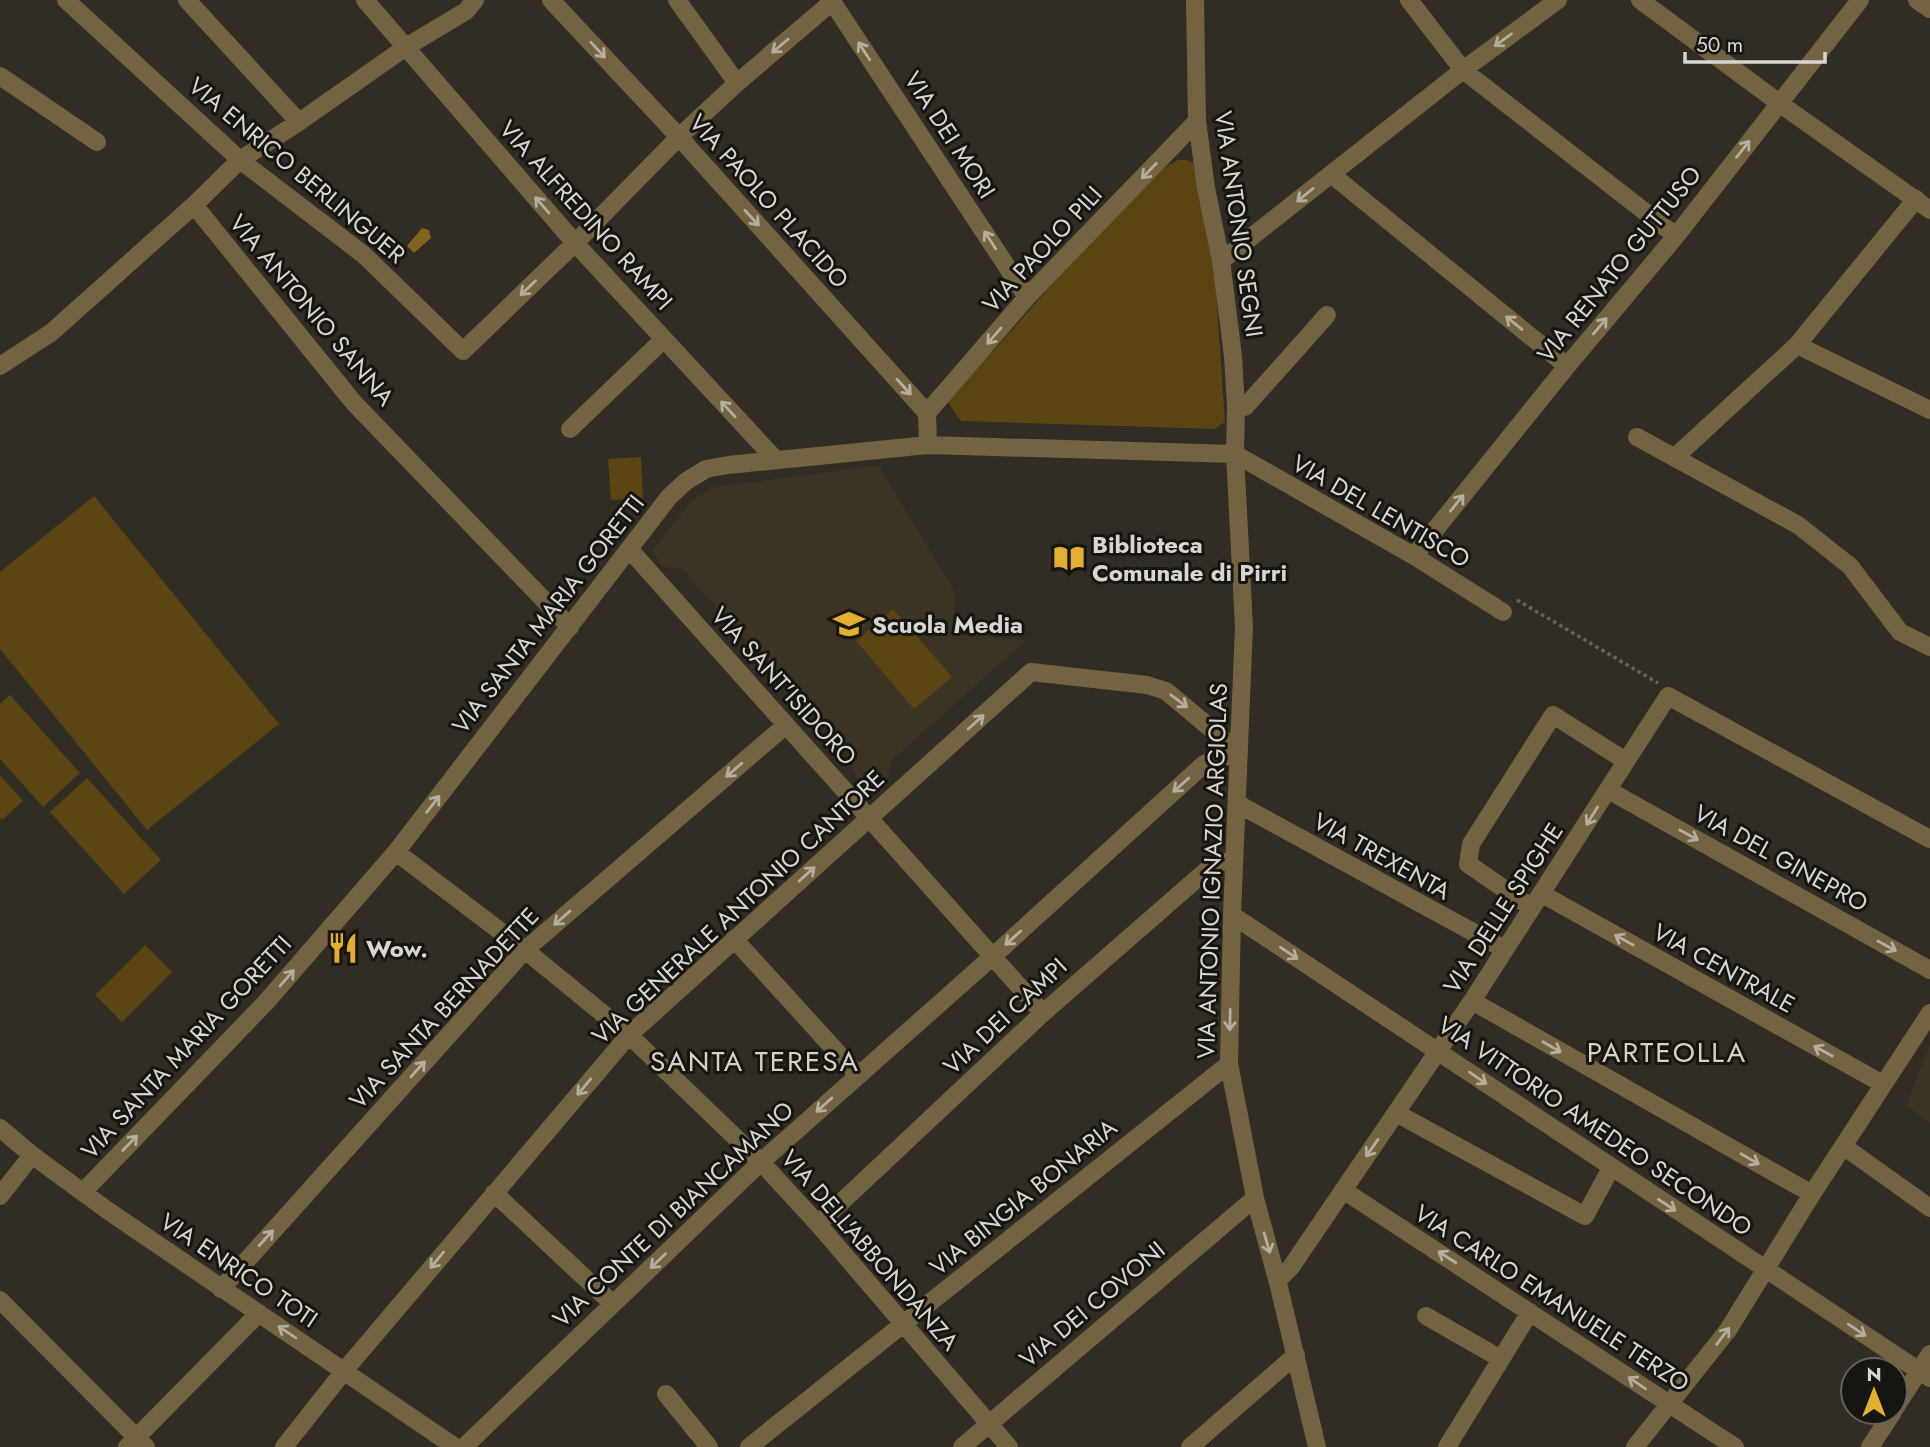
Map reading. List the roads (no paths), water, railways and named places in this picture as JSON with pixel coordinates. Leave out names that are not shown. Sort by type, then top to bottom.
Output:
[{"type":"street","name":"VIA ENRICO BERLINGUER","points":[[66,0],[240,160],[364,255],[463,351],[575,243]]},
{"type":"street","points":[[187,0],[299,122]]},
{"type":"street","name":"VIA ALFREDINO RAMPI","points":[[365,0],[575,243],[775,459]]},
{"type":"street","points":[[0,366],[52,332],[194,205],[240,160],[405,47],[466,10],[475,0]]},
{"type":"street","name":"VIA PAOLO PLACIDO","points":[[551,0],[679,136],[927,413]]},
{"type":"street","points":[[677,0],[737,83]]},
{"type":"street","name":"VIA ANTONIO SEGNI","points":[[1195,0],[1197,121],[1206,188],[1221,261],[1233,356],[1235,454]]},
{"type":"street","points":[[1409,0],[1463,70],[1676,236]]},
{"type":"street","points":[[1221,261],[1463,70],[1558,0]]},
{"type":"street","points":[[1640,0],[1778,103],[1923,204],[1797,345],[1675,457]]},
{"type":"street","name":"VIA RENATO GUTTUSO","points":[[1414,556],[1676,236],[1860,0]]},
{"type":"street","points":[[1917,0],[1930,9]]},
{"type":"street","points":[[575,243],[679,136],[832,1]]},
{"type":"street","name":"VIA DEI MORI","points":[[832,1],[1027,298]]},
{"type":"street","points":[[0,76],[97,142]]},
{"type":"street","name":"VIA PAOLO PILI","points":[[927,413],[1027,298],[1197,121]]},
{"type":"street","points":[[1331,174],[1567,366]]},
{"type":"street","name":"VIA ANTONIO SANNA","points":[[194,205],[354,403],[570,627]]},
{"type":"street","points":[[1236,407],[1245,407],[1327,315]]},
{"type":"street","points":[[570,429],[664,339]]},
{"type":"street","points":[[1797,345],[1930,410]]},
{"type":"street","points":[[927,413],[928,445]]},
{"type":"street","points":[[1637,437],[1798,525],[1850,566],[1900,632],[1930,648]]},
{"type":"street","name":"VIA SANTA MARIA GORETTI","points":[[83,1192],[267,1001],[396,852],[669,497],[685,482],[706,470],[775,459],[928,445],[1235,454]]},
{"type":"street","name":"VIA DEL LENTISCO","points":[[1235,454],[1414,556],[1503,612]]},
{"type":"street","name":"VIA ANTONIO IGNAZIO ARGIOLAS","points":[[1235,454],[1250,627],[1239,752],[1229,1064],[1255,1198],[1278,1280],[1317,1447]]},
{"type":"street","name":"VIA SANT'ISIDORO","points":[[629,549],[1043,1013]]},
{"type":"street","name":"VIA GENERALE ANTONIO CANTORE","points":[[284,1447],[344,1371],[629,1035],[1031,672],[1147,685],[1166,691],[1239,752]]},
{"type":"street","name":"VIA DELLE SPIGHE","points":[[1278,1280],[1291,1266],[1472,1001],[1668,696],[1930,839]]},
{"type":"street","name":"VIA CENTRALE","points":[[1626,761],[1553,715],[1471,844],[1468,864],[1882,1084]]},
{"type":"street","name":"VIA SANTA BERNADETTE","points":[[221,1289],[525,950],[786,725]]},
{"type":"street","name":"VIA CONTE DI BIANCAMANO","points":[[464,1447],[761,1162],[1204,764],[1239,752]]},
{"type":"street","name":"VIA DEL GINEPRO","points":[[1608,790],[1930,970]]},
{"type":"street","name":"VIA TREXENTA","points":[[1238,804],[1504,950]]},
{"type":"street","name":"VIA DELL'ABBONDANZA","points":[[396,852],[525,950],[629,1035],[761,1162],[818,1224],[1009,1447]]},
{"type":"street","name":"VIA DEI CAMPI","points":[[818,1224],[1043,1013],[1216,862],[1234,862]]},
{"type":"street","name":"VIA VITTORIO AMEDEO SECONDO","points":[[1232,915],[1925,1375]]},
{"type":"street","points":[[734,939],[858,1075]]},
{"type":"street","points":[[1472,1001],[1812,1194]]},
{"type":"street","points":[[1635,1447],[1728,1329],[1882,1084],[1930,1013]]},
{"type":"street","name":"VIA BINGIA BONARIA","points":[[749,1447],[1229,1064]]},
{"type":"street","points":[[1396,1113],[1585,1216],[1611,1168]]},
{"type":"street","name":"VIA ENRICO TOTI","points":[[0,1128],[32,1155],[221,1289],[455,1447]]},
{"type":"street","points":[[1843,1146],[1930,1208]]},
{"type":"street","points":[[0,1196],[32,1155]]},
{"type":"street","name":"VIA CARLO EMANUELE TERZO","points":[[1343,1190],[1735,1447]]},
{"type":"street","points":[[494,1193],[613,1304]]},
{"type":"street","name":"VIA DEI COVONI","points":[[962,1447],[1255,1198]]},
{"type":"street","points":[[0,1300],[137,1444],[259,1313]]},
{"type":"street","points":[[1447,1447],[1530,1311]]},
{"type":"street","points":[[1426,1316],[1501,1359]]},
{"type":"street","points":[[1909,1393],[1925,1375],[1930,1354]]},
{"type":"street","points":[[1190,1447],[1296,1355]]},
{"type":"street","points":[[666,1394],[709,1447]]},
{"type":"street","points":[[1870,1447],[1884,1426]]},
{"type":"place","name":"Biblioteca Comunale di Pirri","points":[[1069,558]]},
{"type":"place","name":"Scuola Media","points":[[849,624]]},
{"type":"place","name":"Wow.","points":[[343,948]]},
{"type":"district","name":"PARTEOLLA","points":[[1667,1052]]},
{"type":"district","name":"SANTA TERESA","points":[[755,1061]]}]
